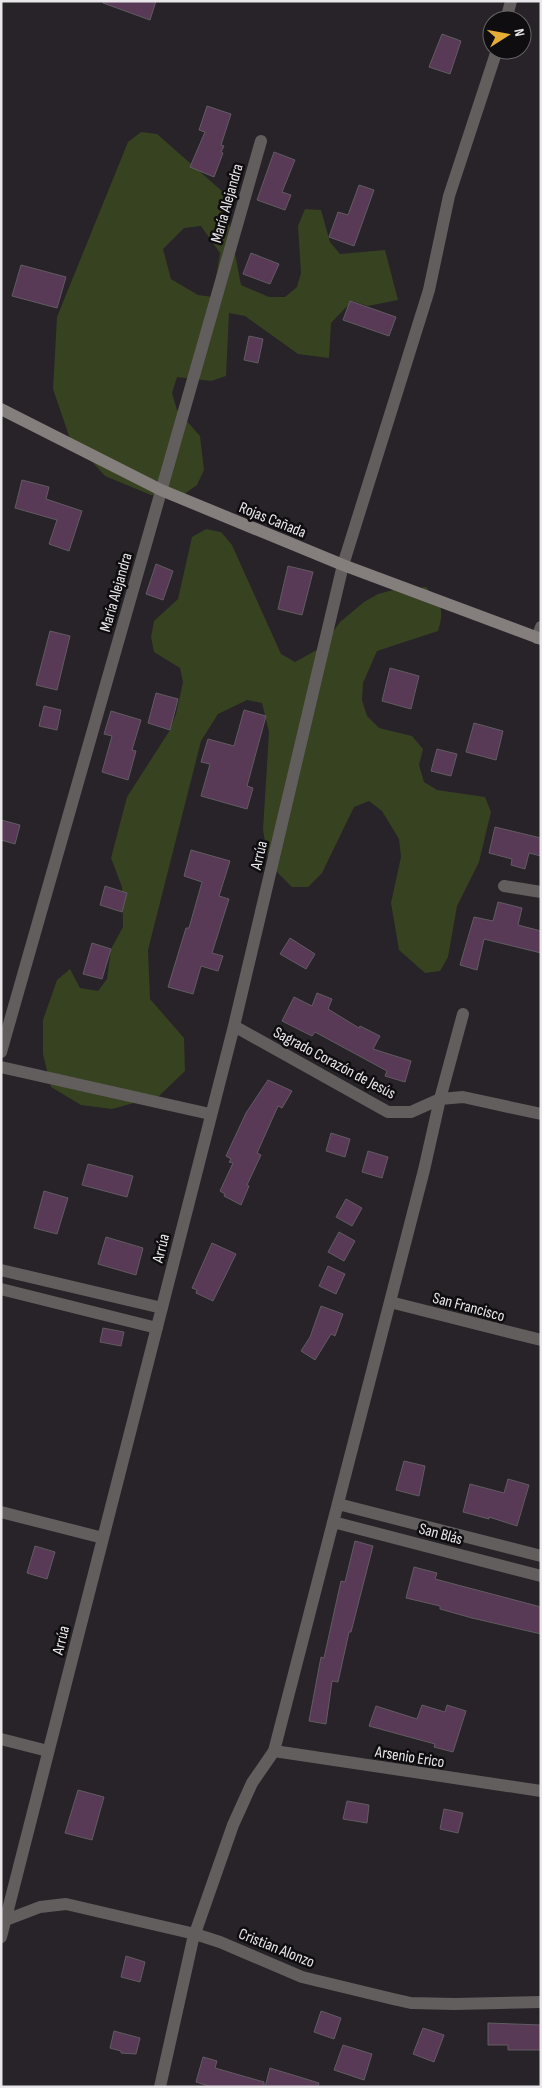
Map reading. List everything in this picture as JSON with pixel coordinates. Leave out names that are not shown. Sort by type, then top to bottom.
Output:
[{"type":"main road","name":"Rojas Cañada","points":[[1,409],[161,490],[343,564],[540,634]]},
{"type":"street","name":"Arrúa","points":[[1,1937],[234,1026],[343,564],[429,290],[449,196],[493,60]]},
{"type":"street","name":"María Alejandra","points":[[1,1052],[261,141]]},
{"type":"street","points":[[504,886],[541,892]]},
{"type":"street","points":[[160,2087],[195,1934],[233,1826],[252,1783],[274,1751],[463,1014]]},
{"type":"street","name":"Sagrado Corazón de Jesús","points":[[234,1026],[388,1112],[411,1112],[440,1099],[464,1097],[541,1114]]},
{"type":"street","points":[[1,1067],[210,1114]]},
{"type":"street","points":[[1,1270],[162,1308]]},
{"type":"street","points":[[1,1289],[157,1328]]},
{"type":"street","name":"San Francisco","points":[[390,1302],[541,1340]]},
{"type":"street","name":"San Blás","points":[[338,1504],[541,1556]]},
{"type":"street","points":[[1,1512],[103,1538]]},
{"type":"street","name":"San Blás","points":[[333,1522],[541,1576]]},
{"type":"street","points":[[1,1739],[48,1751]]},
{"type":"street","name":"Arsenio Erico","points":[[274,1751],[541,1791]]},
{"type":"street","name":"Cristian Alonzo","points":[[6,1920],[40,1907],[66,1904],[195,1934],[220,1942],[302,1977],[402,2001],[455,2004],[541,2002]]},
{"type":"green space","points":[[141,132],[157,134],[223,192],[241,285],[269,297],[285,297],[297,287],[301,273],[298,226],[305,209],[321,210],[330,242],[340,254],[385,250],[398,300],[368,306],[352,301],[331,323],[329,358],[298,354],[245,316],[229,313],[226,376],[211,381],[177,377],[172,393],[177,410],[200,436],[204,470],[197,485],[183,495],[151,495],[105,476],[69,436],[53,389],[57,317],[128,142]],"holes":[[[201,226],[220,253],[213,297],[198,295],[171,279],[163,249],[184,228]]]},
{"type":"green space","points":[[206,529],[221,532],[232,545],[281,654],[295,662],[322,647],[340,622],[364,602],[378,594],[393,590],[426,587],[440,607],[441,617],[438,631],[377,651],[363,683],[362,700],[367,716],[379,728],[412,736],[423,749],[419,765],[424,782],[437,790],[485,797],[491,812],[479,862],[457,906],[448,957],[440,971],[425,973],[399,950],[391,903],[401,857],[399,839],[382,811],[369,801],[354,807],[322,873],[308,887],[292,887],[269,864],[263,830],[269,732],[262,703],[247,700],[218,714],[201,741],[148,950],[150,999],[184,1038],[185,1071],[159,1096],[112,1109],[81,1105],[51,1087],[43,1054],[43,1020],[57,980],[70,969],[80,988],[98,991],[107,979],[111,949],[123,927],[122,887],[111,858],[127,797],[170,730],[176,714],[183,682],[180,668],[154,652],[151,637],[154,621],[178,599],[192,537]]},
{"type":"building","points":[[103,1],[156,1],[150,20],[103,3]]},
{"type":"building","points":[[442,34],[461,41],[450,74],[429,67]]},
{"type":"building","points":[[207,106],[231,114],[221,145],[224,146],[221,152],[223,153],[214,177],[190,167],[205,132],[199,130]]},
{"type":"building","points":[[274,152],[295,160],[282,192],[291,195],[285,210],[257,200]]},
{"type":"building","points":[[359,185],[374,190],[354,246],[329,237],[338,212],[348,215]]},
{"type":"building","points":[[251,253],[279,264],[270,284],[243,274]]},
{"type":"building","points":[[21,265],[66,277],[57,308],[12,296]]},
{"type":"building","points":[[350,301],[396,317],[389,336],[343,320]]},
{"type":"building","points":[[249,336],[263,339],[258,363],[244,360]]},
{"type":"building","points":[[22,480],[49,487],[46,499],[82,511],[69,551],[49,544],[57,520],[15,508]]},
{"type":"building","points":[[156,564],[173,571],[163,600],[146,594]]},
{"type":"building","points":[[288,566],[313,572],[302,615],[278,609]]},
{"type":"building","points":[[50,631],[70,636],[57,690],[36,685]]},
{"type":"building","points":[[390,668],[419,676],[411,709],[382,701]]},
{"type":"building","points":[[156,693],[178,699],[170,730],[148,723]]},
{"type":"building","points":[[44,706],[61,710],[57,730],[39,726]]},
{"type":"building","points":[[244,710],[266,716],[247,786],[253,788],[247,809],[201,796],[210,764],[201,762],[208,739],[234,746]]},
{"type":"building","points":[[111,711],[141,720],[132,750],[136,751],[128,780],[102,772],[112,736],[104,734]]},
{"type":"building","points":[[474,723],[503,731],[496,760],[466,752]]},
{"type":"building","points":[[437,749],[457,754],[451,776],[431,771]]},
{"type":"building","points":[[1,820],[20,825],[15,844],[1,840]]},
{"type":"building","points":[[495,827],[541,838],[541,856],[529,853],[525,869],[511,865],[512,859],[489,853]]},
{"type":"building","points":[[191,850],[230,861],[219,896],[229,899],[212,953],[223,956],[218,971],[201,966],[193,994],[168,987],[186,928],[189,928],[202,882],[184,876]]},
{"type":"building","points":[[105,886],[127,893],[122,912],[100,905]]},
{"type":"building","points":[[498,902],[522,908],[518,925],[541,931],[541,953],[484,939],[477,970],[460,965],[474,917],[493,921]]},
{"type":"building","points":[[290,938],[315,954],[306,969],[280,954]]},
{"type":"building","points":[[92,943],[111,949],[102,979],[83,974]]},
{"type":"building","points":[[317,993],[332,999],[328,1009],[359,1028],[360,1026],[380,1036],[373,1049],[411,1061],[405,1082],[385,1076],[387,1071],[315,1032],[312,1036],[282,1021],[294,997],[312,1006]]},
{"type":"building","points":[[268,1080],[292,1091],[282,1108],[278,1106],[257,1153],[261,1155],[247,1185],[249,1186],[241,1205],[224,1196],[225,1194],[220,1191],[233,1163],[229,1162],[231,1159],[226,1156],[246,1113]]},
{"type":"building","points":[[331,1133],[350,1139],[345,1157],[326,1151]]},
{"type":"building","points":[[368,1151],[388,1157],[382,1178],[362,1172]]},
{"type":"building","points":[[88,1164],[133,1176],[127,1197],[82,1185]]},
{"type":"building","points":[[44,1191],[68,1198],[57,1234],[34,1228]]},
{"type":"building","points":[[346,1199],[362,1208],[352,1226],[336,1217]]},
{"type":"building","points":[[339,1232],[355,1241],[344,1261],[328,1252]]},
{"type":"building","points":[[106,1237],[143,1248],[136,1275],[98,1264]]},
{"type":"building","points":[[212,1243],[236,1254],[213,1301],[196,1293],[197,1290],[192,1288]]},
{"type":"building","points":[[328,1266],[345,1274],[336,1294],[319,1286]]},
{"type":"building","points":[[321,1306],[343,1314],[335,1336],[331,1334],[315,1360],[301,1351],[310,1337]]},
{"type":"building","points":[[103,1328],[124,1332],[121,1346],[100,1342]]},
{"type":"building","points":[[404,1461],[425,1466],[419,1496],[396,1490]]},
{"type":"building","points":[[508,1479],[529,1485],[517,1526],[489,1517],[489,1519],[463,1512],[470,1484],[504,1493]]},
{"type":"building","points":[[355,1541],[373,1546],[351,1632],[349,1632],[338,1682],[332,1681],[326,1724],[309,1721],[321,1657],[324,1658],[341,1581],[345,1582]]},
{"type":"building","points":[[35,1546],[55,1552],[47,1579],[27,1573]]},
{"type":"building","points":[[414,1567],[437,1573],[435,1579],[541,1607],[541,1634],[472,1618],[440,1609],[440,1606],[406,1598]]},
{"type":"building","points":[[422,1705],[445,1712],[447,1705],[466,1711],[453,1752],[434,1747],[435,1744],[369,1726],[376,1706],[417,1719]]},
{"type":"building","points":[[78,1790],[104,1797],[92,1840],[65,1833]]},
{"type":"building","points":[[347,1801],[369,1805],[367,1823],[343,1819]]},
{"type":"building","points":[[444,1809],[463,1813],[458,1833],[440,1829]]},
{"type":"building","points":[[126,1956],[145,1962],[140,1982],[121,1977]]},
{"type":"building","points":[[321,2011],[341,2018],[334,2039],[314,2032]]},
{"type":"building","points":[[488,2023],[541,2025],[541,2050],[508,2050],[508,2045],[488,2045]]},
{"type":"building","points":[[423,2028],[444,2035],[434,2062],[413,2054]]},
{"type":"building","points":[[114,2031],[140,2038],[136,2054],[121,2053],[121,2051],[110,2048]]},
{"type":"building","points":[[343,2045],[372,2054],[364,2080],[334,2070]]},
{"type":"building","points":[[203,2057],[217,2061],[215,2068],[264,2082],[264,2087],[212,2087],[196,2082]]},
{"type":"building","points":[[270,2068],[319,2083],[318,2087],[265,2087]]}]
